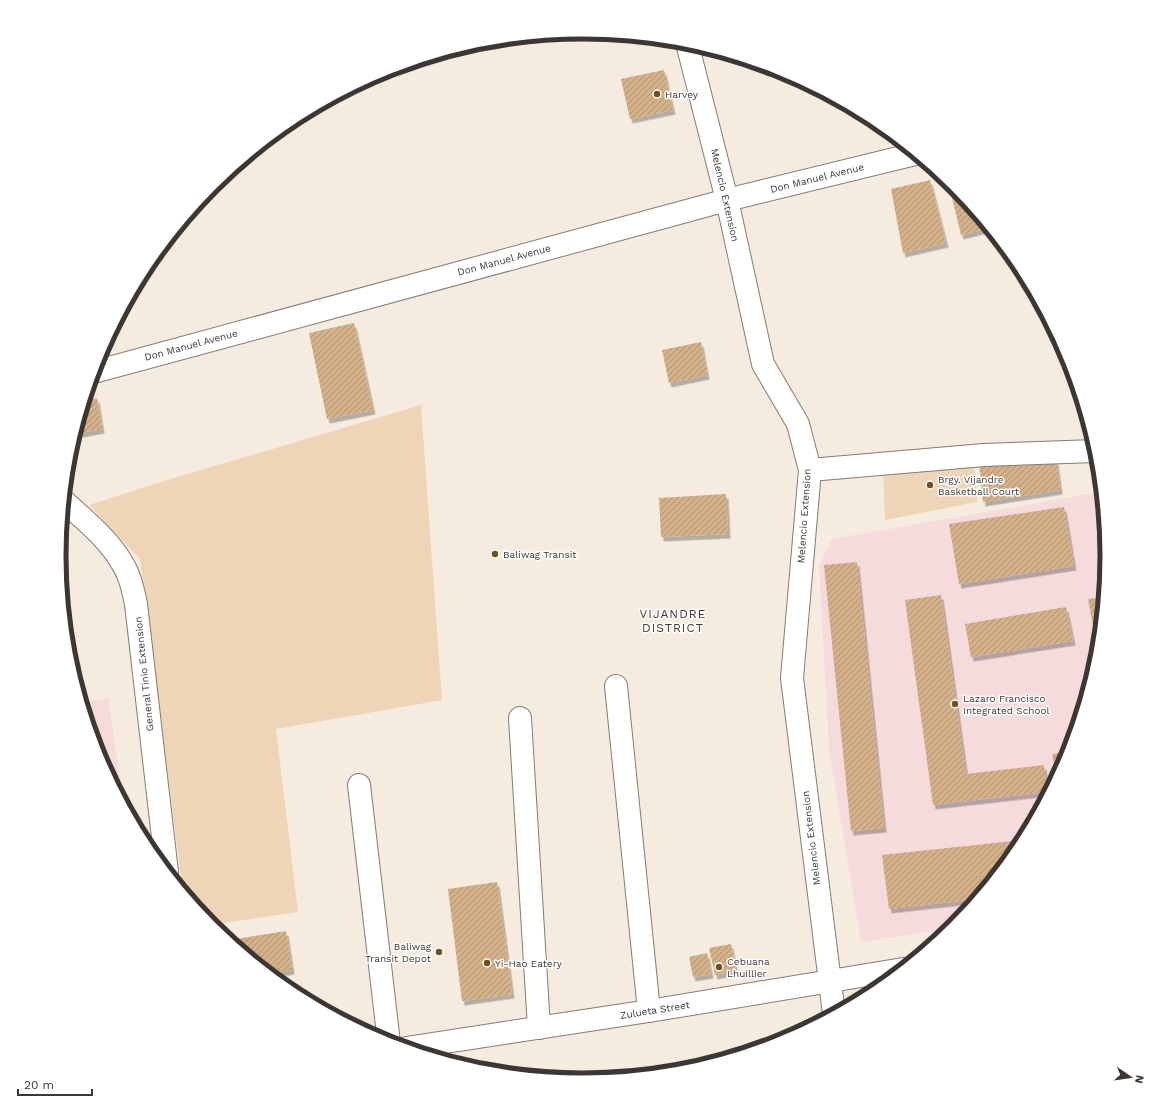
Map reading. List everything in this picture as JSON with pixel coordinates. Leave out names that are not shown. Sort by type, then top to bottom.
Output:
[{"type":"street","name":"Melencio Extension","points":[[689,50],[727,200],[763,364],[798,424],[810,470],[792,678],[828,982],[833,1010]]},
{"type":"street","name":"Don Manuel Avenue","points":[[100,370],[727,200],[910,155]]},
{"type":"street","points":[[810,470],[984,455],[1090,451]]},
{"type":"street","name":"General Tinio Extension","points":[[69,505],[111,547],[122,563],[131,584],[136,604],[166,863]]},
{"type":"street","points":[[616,686],[649,1011]]},
{"type":"street","points":[[520,718],[540,1028]]},
{"type":"street","points":[[359,785],[388,1036]]},
{"type":"street","name":"Zulueta Street","points":[[416,1047],[649,1011],[893,971]]},
{"type":"shaded area","points":[[421,405],[442,700],[276,729],[298,912],[219,924],[182,884],[140,559],[89,505],[164,481]]},
{"type":"shaded area","name":"Brgy. Vijandre Basketball Court","points":[[974,465],[977,502],[885,520],[883,468]]},
{"type":"shaded area","name":"Lazaro Francisco Integrated School","points":[[1096,493],[1100,556],[1096,624],[1091,657],[1073,723],[1061,755],[1047,785],[1013,844],[994,872],[972,898],[941,930],[861,942],[829,749],[819,566],[832,539]]},
{"type":"shaded area","points":[[108,698],[122,790],[105,755],[87,702]]},
{"type":"building","points":[[664,70],[673,110],[630,119],[621,79]]},
{"type":"building","points":[[930,180],[946,243],[903,253],[891,189]]},
{"type":"building","points":[[951,193],[984,229],[961,235]]},
{"type":"building","points":[[354,323],[373,410],[327,419],[309,333]]},
{"type":"building","points":[[701,342],[707,375],[669,383],[662,350]]},
{"type":"building","points":[[97,398],[102,429],[81,433],[83,423],[90,400]]},
{"type":"building","points":[[1056,460],[1060,490],[983,502],[979,462]]},
{"type":"building","points":[[726,494],[728,534],[661,537],[659,498]]},
{"type":"building","points":[[1064,507],[1074,566],[959,584],[949,524]]},
{"type":"building","points":[[857,562],[884,828],[851,831],[824,565]]},
{"type":"building","points":[[941,595],[966,774],[1044,765],[1046,786],[1043,792],[933,805],[905,600]]},
{"type":"building","points":[[1098,598],[1095,634],[1088,599]]},
{"type":"building","points":[[1066,607],[1073,641],[971,657],[965,624]]},
{"type":"building","points":[[1062,752],[1055,768],[1052,754]]},
{"type":"building","points":[[1015,841],[994,872],[970,900],[889,909],[882,855]]},
{"type":"building","points":[[497,882],[512,994],[462,1001],[448,889]]},
{"type":"building","points":[[286,931],[292,970],[276,973],[235,939]]},
{"type":"building","points":[[731,944],[736,971],[715,975],[709,948]]},
{"type":"building","points":[[707,953],[711,974],[693,977],[689,957]]},
{"type":"place","name":"Harvey","points":[[657,94]]},
{"type":"place","name":"Brgy. Vijandre Basketball Court","points":[[930,485]]},
{"type":"place","name":"Baliwag Transit","points":[[495,554]]},
{"type":"place","name":"Lazaro Francisco Integrated School","points":[[955,704]]},
{"type":"place","name":"Baliwag Transit Depot","points":[[439,952]]},
{"type":"place","name":"Yi-Hao Eatery","points":[[487,963]]},
{"type":"place","name":"Cebuana Lhuillier","points":[[719,967]]},
{"type":"district","name":"VIJANDRE DISTRICT","points":[[673,621]]}]
